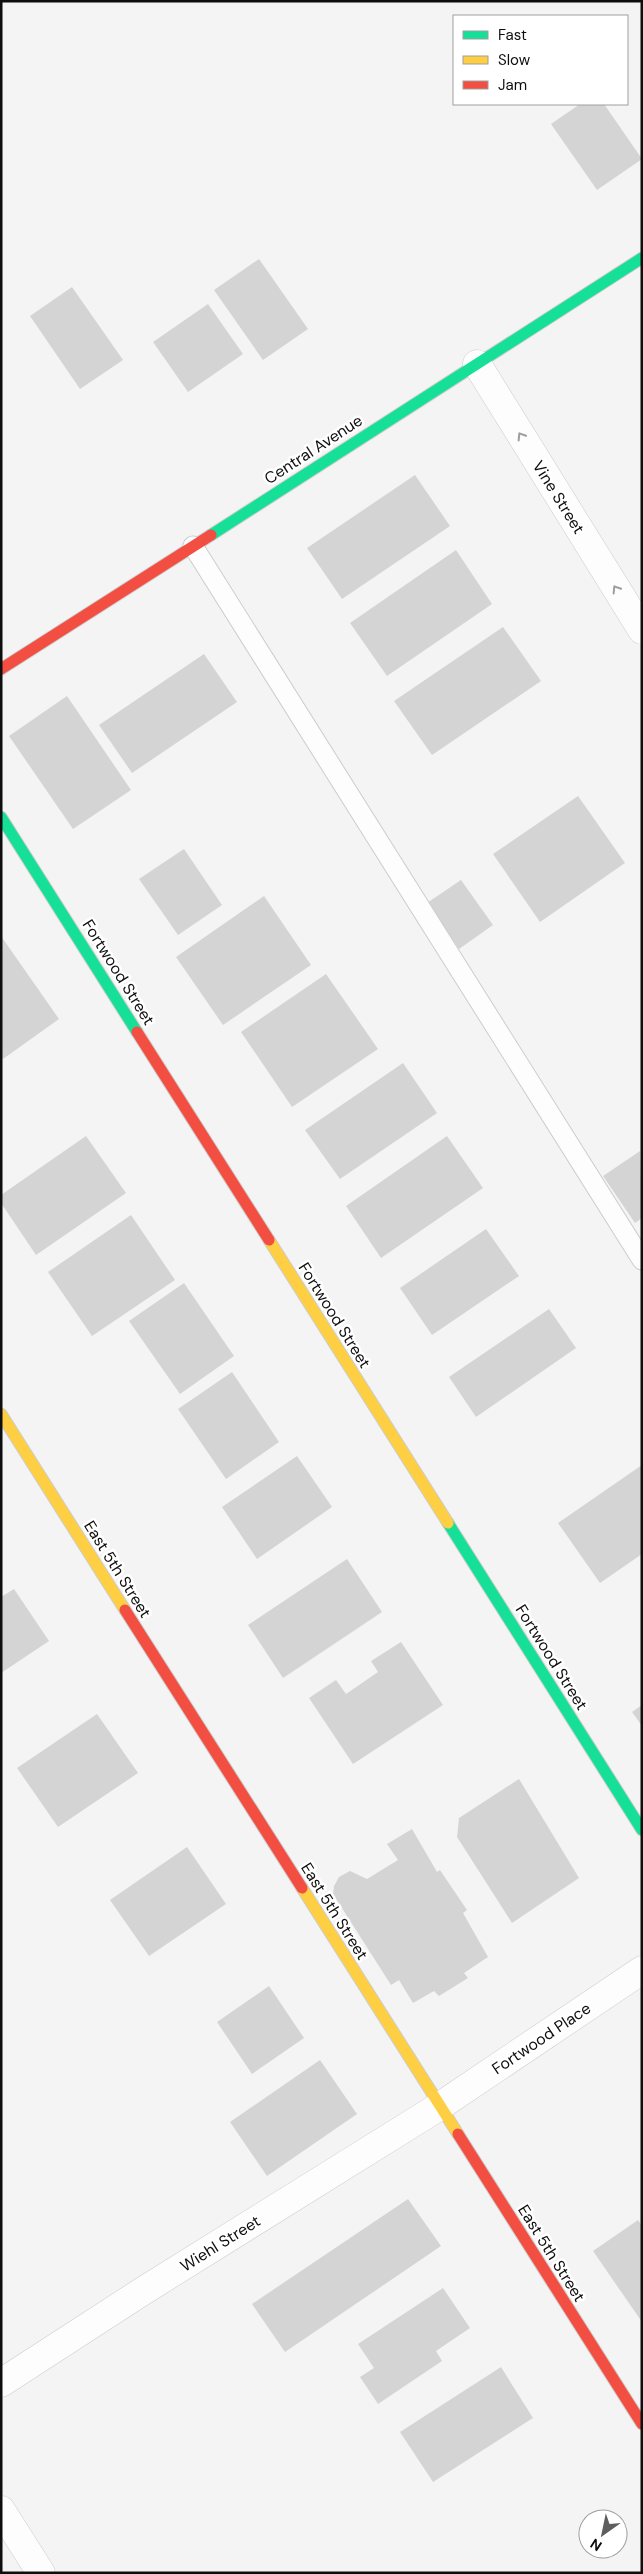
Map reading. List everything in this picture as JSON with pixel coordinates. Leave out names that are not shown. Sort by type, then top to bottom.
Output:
[{"type":"street","name":"Central Avenue","points":[[1,669],[642,258]]},
{"type":"street","name":"Vine Street","points":[[477,364],[642,630]]},
{"type":"street","name":"Fortwood Street","points":[[1,817],[642,1830]]},
{"type":"street","name":"East 5th Street","points":[[1,1414],[642,2424]]},
{"type":"street","name":"Fortwood Place","points":[[440,2106],[642,1970]]},
{"type":"street","name":"Wiehl Street","points":[[1,2383],[143,2291],[440,2106]]},
{"type":"street","points":[[1,2510],[41,2573]]},
{"type":"lane","points":[[193,546],[642,1260]]},
{"type":"building","points":[[579,105],[605,105],[642,159],[597,190],[551,124]]},
{"type":"building","points":[[259,259],[308,329],[263,360],[214,290]]},
{"type":"building","points":[[72,287],[123,360],[80,389],[30,316]]},
{"type":"building","points":[[208,304],[243,354],[188,392],[153,342]]},
{"type":"building","points":[[415,475],[450,526],[342,599],[307,548]]},
{"type":"building","points":[[456,550],[492,604],[387,676],[350,623]]},
{"type":"building","points":[[503,627],[541,681],[432,755],[394,701]]},
{"type":"building","points":[[204,654],[237,702],[132,773],[99,725]]},
{"type":"building","points":[[67,696],[131,790],[73,829],[9,736]]},
{"type":"building","points":[[578,796],[625,863],[540,922],[493,854]]},
{"type":"building","points":[[184,849],[222,905],[178,935],[139,879]]},
{"type":"building","points":[[461,880],[493,925],[459,949],[427,903]]},
{"type":"building","points":[[264,896],[311,965],[223,1025],[176,957]]},
{"type":"building","points":[[1,936],[59,1019],[3,1059],[1,1056]]},
{"type":"building","points":[[326,974],[378,1049],[292,1107],[241,1032]]},
{"type":"building","points":[[403,1063],[437,1113],[340,1179],[305,1130]]},
{"type":"building","points":[[86,1136],[126,1193],[36,1255],[1,1203],[1,1195]]},
{"type":"building","points":[[447,1136],[483,1188],[381,1258],[346,1206]]},
{"type":"building","points":[[640,1151],[642,1218],[635,1223],[603,1176]]},
{"type":"building","points":[[131,1215],[175,1280],[92,1336],[48,1272]]},
{"type":"building","points":[[486,1229],[519,1276],[432,1335],[400,1288]]},
{"type":"building","points":[[184,1283],[234,1356],[180,1394],[129,1321]]},
{"type":"building","points":[[549,1309],[576,1348],[476,1417],[449,1377]]},
{"type":"building","points":[[232,1372],[279,1442],[226,1479],[178,1409]]},
{"type":"building","points":[[297,1456],[332,1507],[257,1559],[222,1507]]},
{"type":"building","points":[[642,1465],[642,1554],[600,1583],[558,1523]]},
{"type":"building","points":[[347,1559],[382,1612],[283,1678],[248,1625]]},
{"type":"building","points":[[14,1589],[49,1641],[1,1673],[1,1597]]},
{"type":"building","points":[[401,1642],[443,1705],[353,1764],[309,1698],[336,1680],[346,1694],[378,1672],[371,1661]]},
{"type":"building","points":[[642,1705],[642,1726],[632,1712]]},
{"type":"building","points":[[97,1714],[138,1773],[58,1827],[17,1768]]},
{"type":"building","points":[[519,1779],[579,1878],[512,1923],[457,1837],[459,1818]]},
{"type":"building","points":[[412,1829],[437,1872],[440,1870],[467,1910],[463,1913],[488,1957],[464,1973],[468,1978],[439,1996],[434,1991],[413,2003],[399,1980],[391,1985],[333,1894],[334,1886],[339,1877],[350,1871],[367,1879],[398,1860],[387,1844]]},
{"type":"building","points":[[187,1847],[226,1904],[149,1956],[110,1900]]},
{"type":"building","points":[[269,1986],[304,2038],[252,2074],[217,2022]]},
{"type":"building","points":[[320,2060],[357,2114],[267,2176],[230,2122]]},
{"type":"building","points":[[408,2199],[441,2246],[285,2352],[252,2304]]},
{"type":"building","points":[[638,2220],[642,2226],[642,2322],[593,2251]]},
{"type":"building","points":[[443,2288],[470,2328],[436,2351],[442,2361],[378,2404],[360,2377],[374,2368],[358,2344]]},
{"type":"building","points":[[501,2367],[533,2418],[433,2482],[400,2432]]},
{"type":"traffic: fast","points":[[211,535],[642,258]]},
{"type":"traffic: fast","points":[[1,817],[137,1032]]},
{"type":"traffic: fast","points":[[448,1523],[642,1830]]},
{"type":"traffic: slow","points":[[269,1240],[448,1523]]},
{"type":"traffic: slow","points":[[1,1414],[125,1610]]},
{"type":"traffic: slow","points":[[302,1888],[458,2134]]},
{"type":"traffic: jam","points":[[1,669],[211,535]]},
{"type":"traffic: jam","points":[[137,1032],[269,1240]]},
{"type":"traffic: jam","points":[[125,1610],[302,1888]]},
{"type":"traffic: jam","points":[[458,2134],[642,2424]]}]
